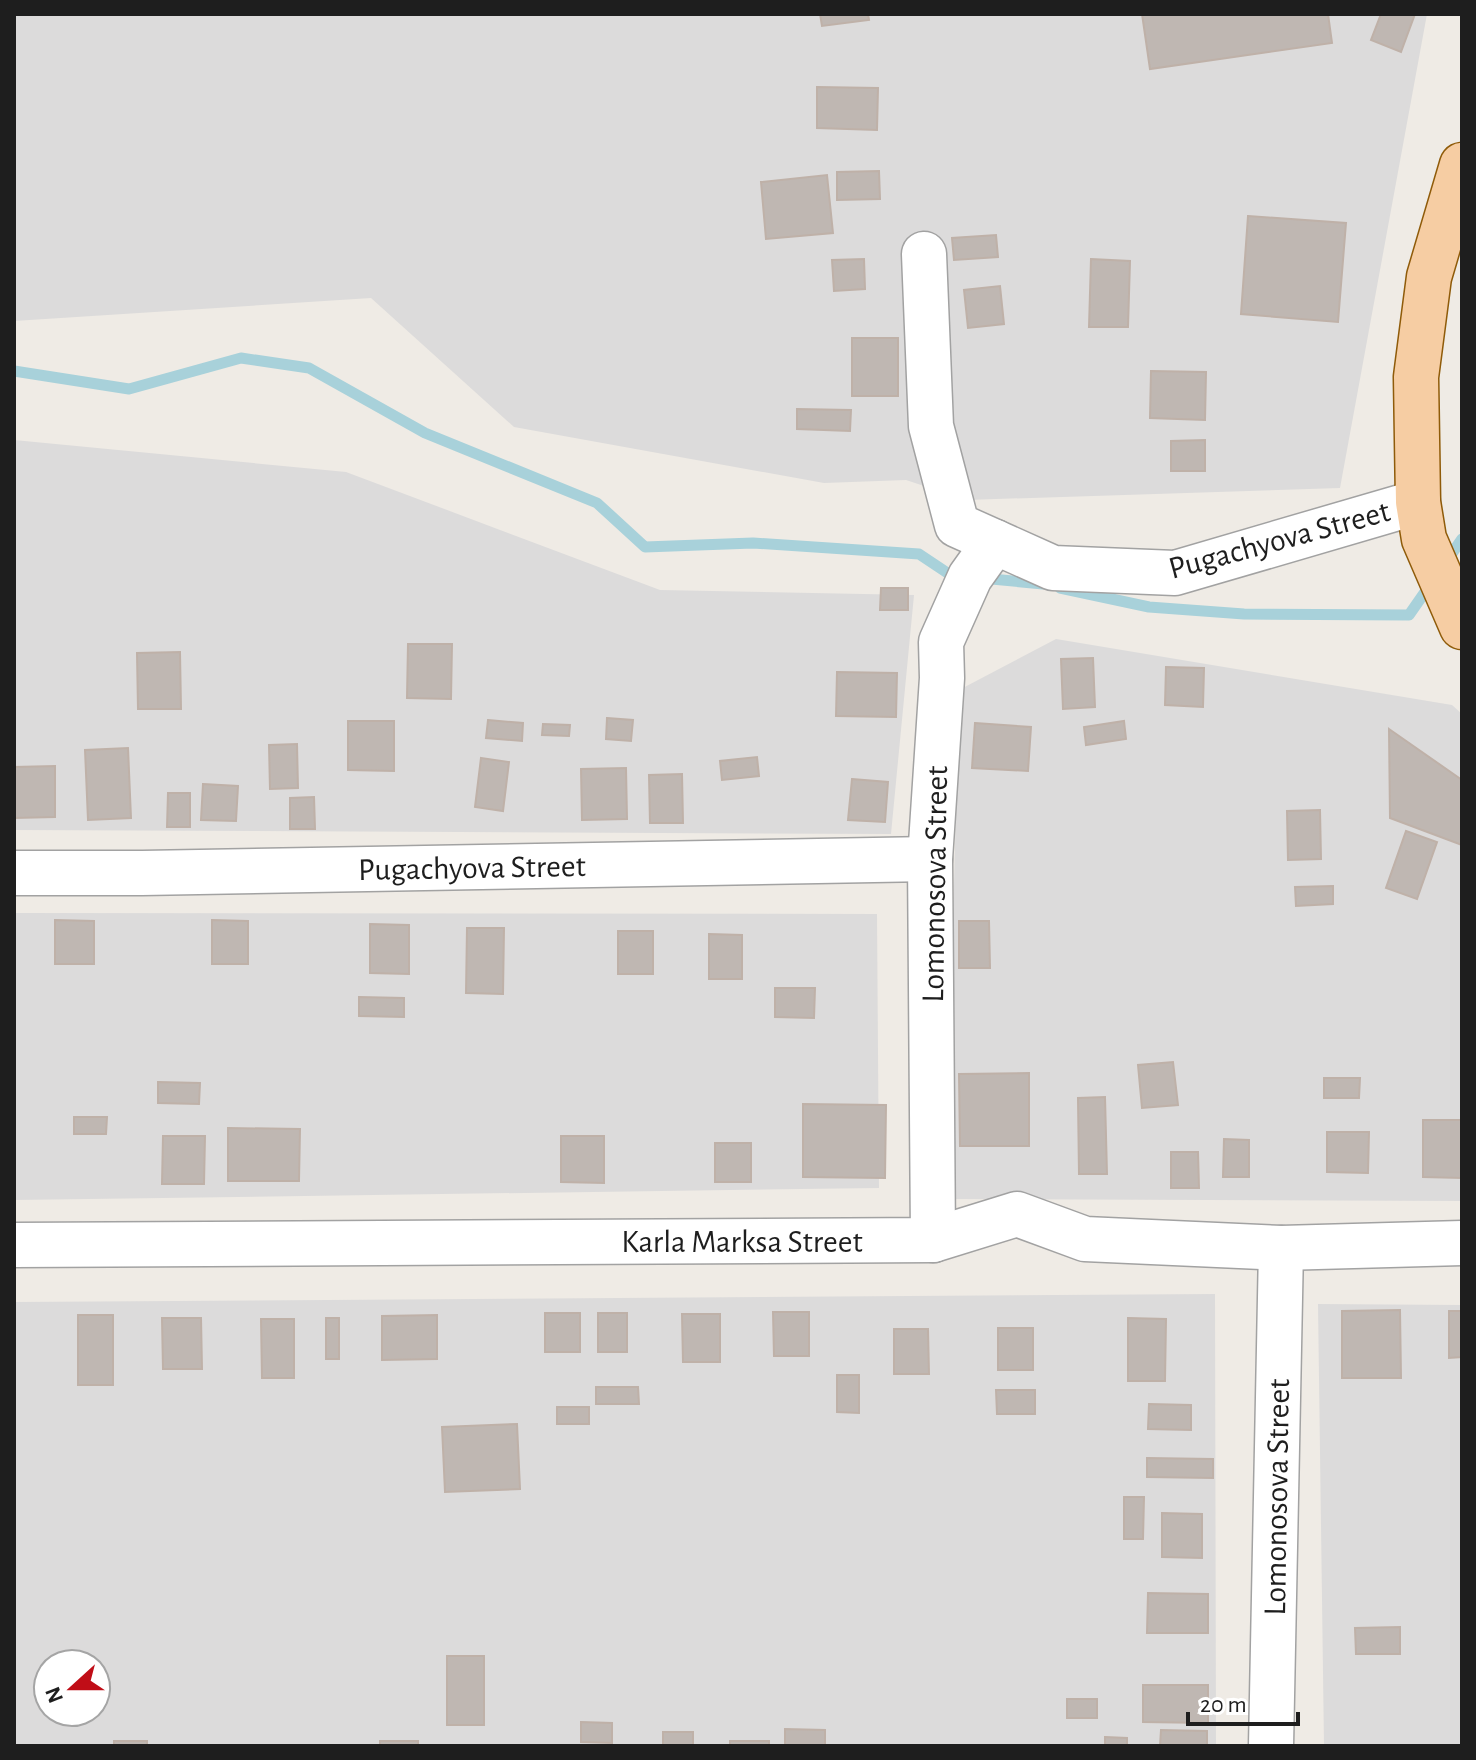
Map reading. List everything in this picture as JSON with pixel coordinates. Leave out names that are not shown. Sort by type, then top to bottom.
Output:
[{"type":"main road","points":[[1462,165],[1429,277],[1416,377],[1421,520],[1462,627]]},
{"type":"street","points":[[924,254],[931,426],[976,534]]},
{"type":"street","name":"Pugachyova Street","points":[[976,534],[1053,568],[1175,573],[1421,520]]},
{"type":"street","name":"Lomonosova Street","points":[[933,1240],[930,859],[942,678],[941,642],[970,577],[976,534]]},
{"type":"street","name":"Pugachyova Street","points":[[14,873],[930,859]]},
{"type":"street","name":"Karla Marksa Street","points":[[14,1245],[933,1240],[1017,1214],[1085,1239],[1281,1248],[1462,1243]]},
{"type":"street","name":"Lomonosova Street","points":[[1271,1746],[1281,1248]]},
{"type":"shaded area","points":[[14,14],[1427,14],[1340,488],[966,500],[906,480],[824,483],[514,427],[371,298],[14,321]]},
{"type":"shaded area","points":[[14,440],[346,472],[660,590],[914,595],[891,834],[14,830]]},
{"type":"shaded area","points":[[1056,639],[1452,705],[1462,714],[1462,1201],[946,1199],[959,690]]},
{"type":"shaded area","points":[[14,913],[877,914],[879,1188],[14,1200]]},
{"type":"shaded area","points":[[1215,1294],[1216,1746],[14,1746],[14,1302]]},
{"type":"shaded area","points":[[1318,1304],[1462,1305],[1462,1746],[1324,1746]]},
{"type":"building","points":[[820,14],[868,14],[869,20],[822,26]]},
{"type":"building","points":[[1142,14],[1328,14],[1332,43],[1150,69]]},
{"type":"building","points":[[1381,14],[1415,14],[1401,52],[1371,40]]},
{"type":"building","points":[[817,87],[878,88],[877,130],[817,128]]},
{"type":"building","points":[[879,171],[880,199],[837,200],[837,172]]},
{"type":"building","points":[[827,175],[833,233],[766,239],[761,182]]},
{"type":"building","points":[[1248,216],[1346,223],[1338,322],[1241,314]]},
{"type":"building","points":[[996,235],[998,257],[954,260],[952,238]]},
{"type":"building","points":[[864,259],[865,289],[834,291],[832,260]]},
{"type":"building","points":[[1091,259],[1130,261],[1128,327],[1089,327]]},
{"type":"building","points":[[1000,286],[1004,324],[968,328],[964,290]]},
{"type":"building","points":[[852,338],[898,338],[898,396],[852,396]]},
{"type":"building","points":[[1151,371],[1206,372],[1205,420],[1150,418]]},
{"type":"building","points":[[797,409],[851,410],[850,431],[797,429]]},
{"type":"building","points":[[1205,440],[1205,471],[1171,471],[1171,441]]},
{"type":"building","points":[[881,588],[908,588],[908,610],[880,610]]},
{"type":"building","points":[[408,644],[452,644],[451,699],[407,698]]},
{"type":"building","points":[[180,652],[181,709],[138,709],[137,653]]},
{"type":"building","points":[[1093,658],[1095,707],[1063,709],[1061,659]]},
{"type":"building","points":[[1166,667],[1204,668],[1203,707],[1165,705]]},
{"type":"building","points":[[837,672],[897,673],[896,717],[836,716]]},
{"type":"building","points":[[607,718],[633,720],[631,741],[606,739]]},
{"type":"building","points":[[488,720],[523,723],[522,741],[486,738]]},
{"type":"building","points":[[348,721],[394,721],[394,771],[348,770]]},
{"type":"building","points":[[1124,721],[1126,739],[1086,745],[1084,727]]},
{"type":"building","points":[[975,723],[1031,727],[1028,771],[972,768]]},
{"type":"building","points":[[543,724],[570,725],[569,736],[542,735]]},
{"type":"building","points":[[1389,729],[1462,780],[1462,845],[1390,818]]},
{"type":"building","points":[[297,744],[298,788],[270,789],[269,745]]},
{"type":"building","points":[[128,748],[131,818],[88,820],[85,750]]},
{"type":"building","points":[[757,757],[759,776],[722,780],[720,761]]},
{"type":"building","points":[[481,758],[509,762],[503,811],[475,807]]},
{"type":"building","points":[[55,766],[55,817],[14,818],[14,767]]},
{"type":"building","points":[[626,768],[627,819],[582,820],[581,769]]},
{"type":"building","points":[[682,774],[683,823],[650,823],[649,775]]},
{"type":"building","points":[[852,779],[888,782],[885,822],[848,820]]},
{"type":"building","points":[[203,784],[238,786],[236,821],[201,820]]},
{"type":"building","points":[[168,793],[190,793],[190,827],[167,827]]},
{"type":"building","points":[[314,797],[315,829],[290,829],[290,798]]},
{"type":"building","points":[[1320,810],[1321,859],[1288,860],[1287,811]]},
{"type":"building","points":[[1406,831],[1437,842],[1417,899],[1386,888]]},
{"type":"building","points":[[1333,886],[1333,904],[1296,906],[1295,887]]},
{"type":"building","points":[[55,920],[94,921],[94,964],[55,964]]},
{"type":"building","points":[[212,920],[248,921],[248,964],[212,964]]},
{"type":"building","points":[[959,921],[989,921],[990,968],[959,968]]},
{"type":"building","points":[[370,924],[409,925],[409,974],[370,973]]},
{"type":"building","points":[[467,928],[504,928],[503,994],[466,993]]},
{"type":"building","points":[[618,931],[653,931],[653,974],[618,974]]},
{"type":"building","points":[[709,934],[742,935],[742,979],[709,979]]},
{"type":"building","points":[[775,988],[815,988],[814,1018],[775,1017]]},
{"type":"building","points":[[359,997],[404,998],[404,1017],[359,1016]]},
{"type":"building","points":[[1173,1062],[1178,1105],[1142,1108],[1138,1065]]},
{"type":"building","points":[[1029,1073],[1029,1146],[960,1146],[959,1074]]},
{"type":"building","points":[[1324,1078],[1360,1078],[1359,1098],[1324,1098]]},
{"type":"building","points":[[158,1082],[200,1083],[199,1104],[158,1103]]},
{"type":"building","points":[[1105,1097],[1107,1174],[1079,1174],[1078,1098]]},
{"type":"building","points":[[803,1104],[886,1105],[885,1178],[803,1177]]},
{"type":"building","points":[[74,1117],[107,1117],[106,1134],[74,1134]]},
{"type":"building","points":[[1423,1120],[1462,1120],[1462,1178],[1423,1177]]},
{"type":"building","points":[[228,1128],[300,1129],[299,1181],[228,1181]]},
{"type":"building","points":[[1327,1132],[1369,1132],[1368,1173],[1327,1172]]},
{"type":"building","points":[[163,1136],[205,1136],[204,1184],[162,1184]]},
{"type":"building","points":[[561,1136],[604,1136],[604,1183],[561,1182]]},
{"type":"building","points":[[1224,1139],[1249,1140],[1249,1177],[1223,1177]]},
{"type":"building","points":[[715,1143],[751,1143],[751,1182],[715,1182]]},
{"type":"building","points":[[1171,1152],[1198,1152],[1199,1188],[1171,1188]]},
{"type":"building","points":[[1400,1310],[1401,1378],[1342,1378],[1342,1311]]},
{"type":"building","points":[[1449,1311],[1462,1311],[1462,1357],[1449,1358]]},
{"type":"building","points":[[773,1312],[809,1312],[809,1356],[774,1356]]},
{"type":"building","points":[[545,1313],[580,1313],[580,1352],[545,1352]]},
{"type":"building","points":[[598,1313],[627,1313],[627,1352],[598,1352]]},
{"type":"building","points":[[682,1314],[720,1314],[720,1362],[683,1362]]},
{"type":"building","points":[[78,1315],[113,1315],[113,1385],[78,1385]]},
{"type":"building","points":[[437,1315],[437,1359],[382,1360],[382,1316]]},
{"type":"building","points":[[162,1318],[201,1318],[202,1369],[163,1369]]},
{"type":"building","points":[[326,1318],[339,1318],[339,1359],[326,1359]]},
{"type":"building","points":[[1128,1318],[1166,1319],[1165,1381],[1128,1381]]},
{"type":"building","points":[[261,1319],[294,1319],[294,1378],[262,1378]]},
{"type":"building","points":[[998,1328],[1033,1328],[1033,1370],[998,1370]]},
{"type":"building","points":[[894,1329],[928,1329],[929,1374],[894,1374]]},
{"type":"building","points":[[837,1375],[859,1375],[859,1413],[837,1412]]},
{"type":"building","points":[[596,1387],[638,1387],[639,1404],[596,1404]]},
{"type":"building","points":[[996,1390],[1035,1390],[1035,1414],[997,1414]]},
{"type":"building","points":[[1149,1404],[1191,1405],[1191,1430],[1148,1429]]},
{"type":"building","points":[[557,1407],[589,1407],[589,1424],[557,1424]]},
{"type":"building","points":[[517,1424],[520,1489],[445,1492],[442,1427]]},
{"type":"building","points":[[1147,1458],[1213,1459],[1213,1478],[1147,1477]]},
{"type":"building","points":[[1124,1497],[1144,1497],[1143,1539],[1124,1539]]},
{"type":"building","points":[[1162,1513],[1202,1514],[1202,1558],[1162,1557]]},
{"type":"building","points":[[1148,1593],[1208,1594],[1208,1633],[1147,1633]]},
{"type":"building","points":[[1400,1627],[1400,1654],[1356,1654],[1355,1628]]},
{"type":"building","points":[[447,1656],[484,1656],[484,1725],[447,1725]]},
{"type":"building","points":[[1143,1685],[1208,1685],[1208,1723],[1143,1722]]},
{"type":"building","points":[[1067,1699],[1097,1699],[1097,1718],[1067,1718]]},
{"type":"building","points":[[581,1722],[612,1723],[612,1743],[581,1742]]},
{"type":"building","points":[[785,1729],[825,1730],[825,1746],[785,1746]]},
{"type":"building","points":[[1161,1730],[1207,1731],[1207,1746],[1160,1746]]},
{"type":"building","points":[[663,1732],[693,1732],[693,1746],[663,1746]]},
{"type":"building","points":[[1105,1737],[1127,1738],[1127,1746],[1105,1746]]},
{"type":"building","points":[[114,1741],[147,1741],[147,1746],[114,1746]]},
{"type":"building","points":[[380,1741],[418,1741],[418,1746],[380,1746]]},
{"type":"building","points":[[730,1741],[769,1741],[769,1746],[730,1746]]},
{"type":"waterway","points":[[14,371],[129,389],[241,358],[309,368],[425,433],[597,503],[645,547],[753,543],[919,554],[952,576],[960,576]]},
{"type":"waterway","points":[[1446,562],[1462,539]]},
{"type":"waterway","points":[[981,578],[1043,584]]},
{"type":"waterway","points":[[1060,588],[1149,607],[1244,614],[1409,615],[1432,582]]}]
